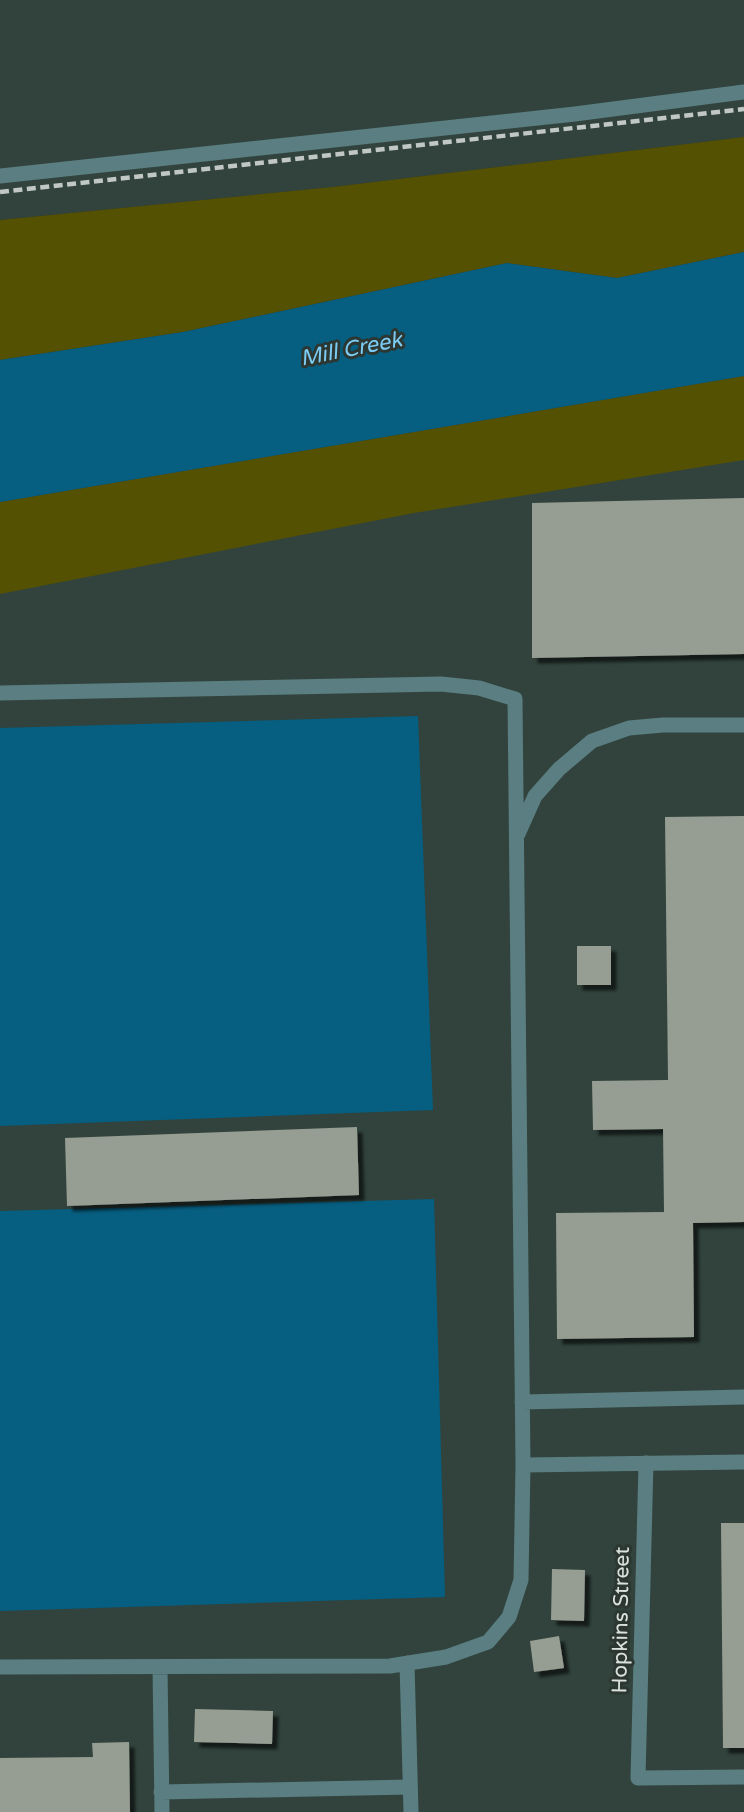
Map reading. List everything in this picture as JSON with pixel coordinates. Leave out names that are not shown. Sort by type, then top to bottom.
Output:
[{"type":"street","points":[[0,176],[529,119],[744,92]]},
{"type":"street","points":[[0,693],[441,684],[479,688],[515,699],[523,1465],[521,1580],[509,1617],[488,1642],[446,1657],[390,1666],[0,1667]]},
{"type":"street","points":[[516,840],[535,796],[559,769],[592,741],[629,728],[663,725],[744,725]]},
{"type":"street","points":[[522,1402],[744,1397]]},
{"type":"street","points":[[523,1465],[744,1462]]},
{"type":"street","name":"Hopkins Street","points":[[646,1463],[638,1778],[744,1777]]},
{"type":"street","points":[[407,1663],[411,1812]]},
{"type":"street","points":[[160,1667],[162,1812]]},
{"type":"street","points":[[161,1792],[410,1787]]},
{"type":"shaded area","points":[[0,0],[744,0],[744,137],[333,187],[0,220]]},
{"type":"shaded area","points":[[744,137],[744,252],[617,278],[507,263],[183,332],[0,360],[0,220],[333,187]]},
{"type":"shaded area","points":[[744,376],[744,1812],[0,1812],[0,502]]},
{"type":"shaded area","points":[[744,376],[744,460],[414,513],[0,594],[0,502]]},
{"type":"water","name":"Mill Creek","points":[[744,252],[744,376],[0,502],[0,360],[183,332],[507,263],[617,278]]},
{"type":"water","points":[[418,716],[433,1110],[0,1126],[0,728]]},
{"type":"water","points":[[434,1199],[445,1597],[0,1611],[0,1211]]},
{"type":"building","points":[[744,498],[744,654],[532,658],[532,503]]},
{"type":"building","points":[[744,816],[744,1222],[693,1223],[694,1337],[557,1339],[556,1213],[664,1212],[663,1129],[593,1130],[592,1081],[668,1080],[665,817]]},
{"type":"building","points":[[577,946],[611,946],[611,985],[577,985]]},
{"type":"building","points":[[357,1127],[359,1195],[67,1206],[65,1138]]},
{"type":"building","points":[[721,1523],[744,1523],[744,1748],[723,1748]]},
{"type":"building","points":[[552,1569],[585,1570],[584,1621],[551,1620]]},
{"type":"building","points":[[559,1636],[564,1668],[534,1672],[530,1641]]},
{"type":"building","points":[[195,1709],[273,1711],[272,1744],[194,1742]]},
{"type":"building","points":[[129,1742],[130,1812],[0,1812],[0,1758],[93,1757],[92,1743]]},
{"type":"railway","points":[[0,192],[744,109]]}]
